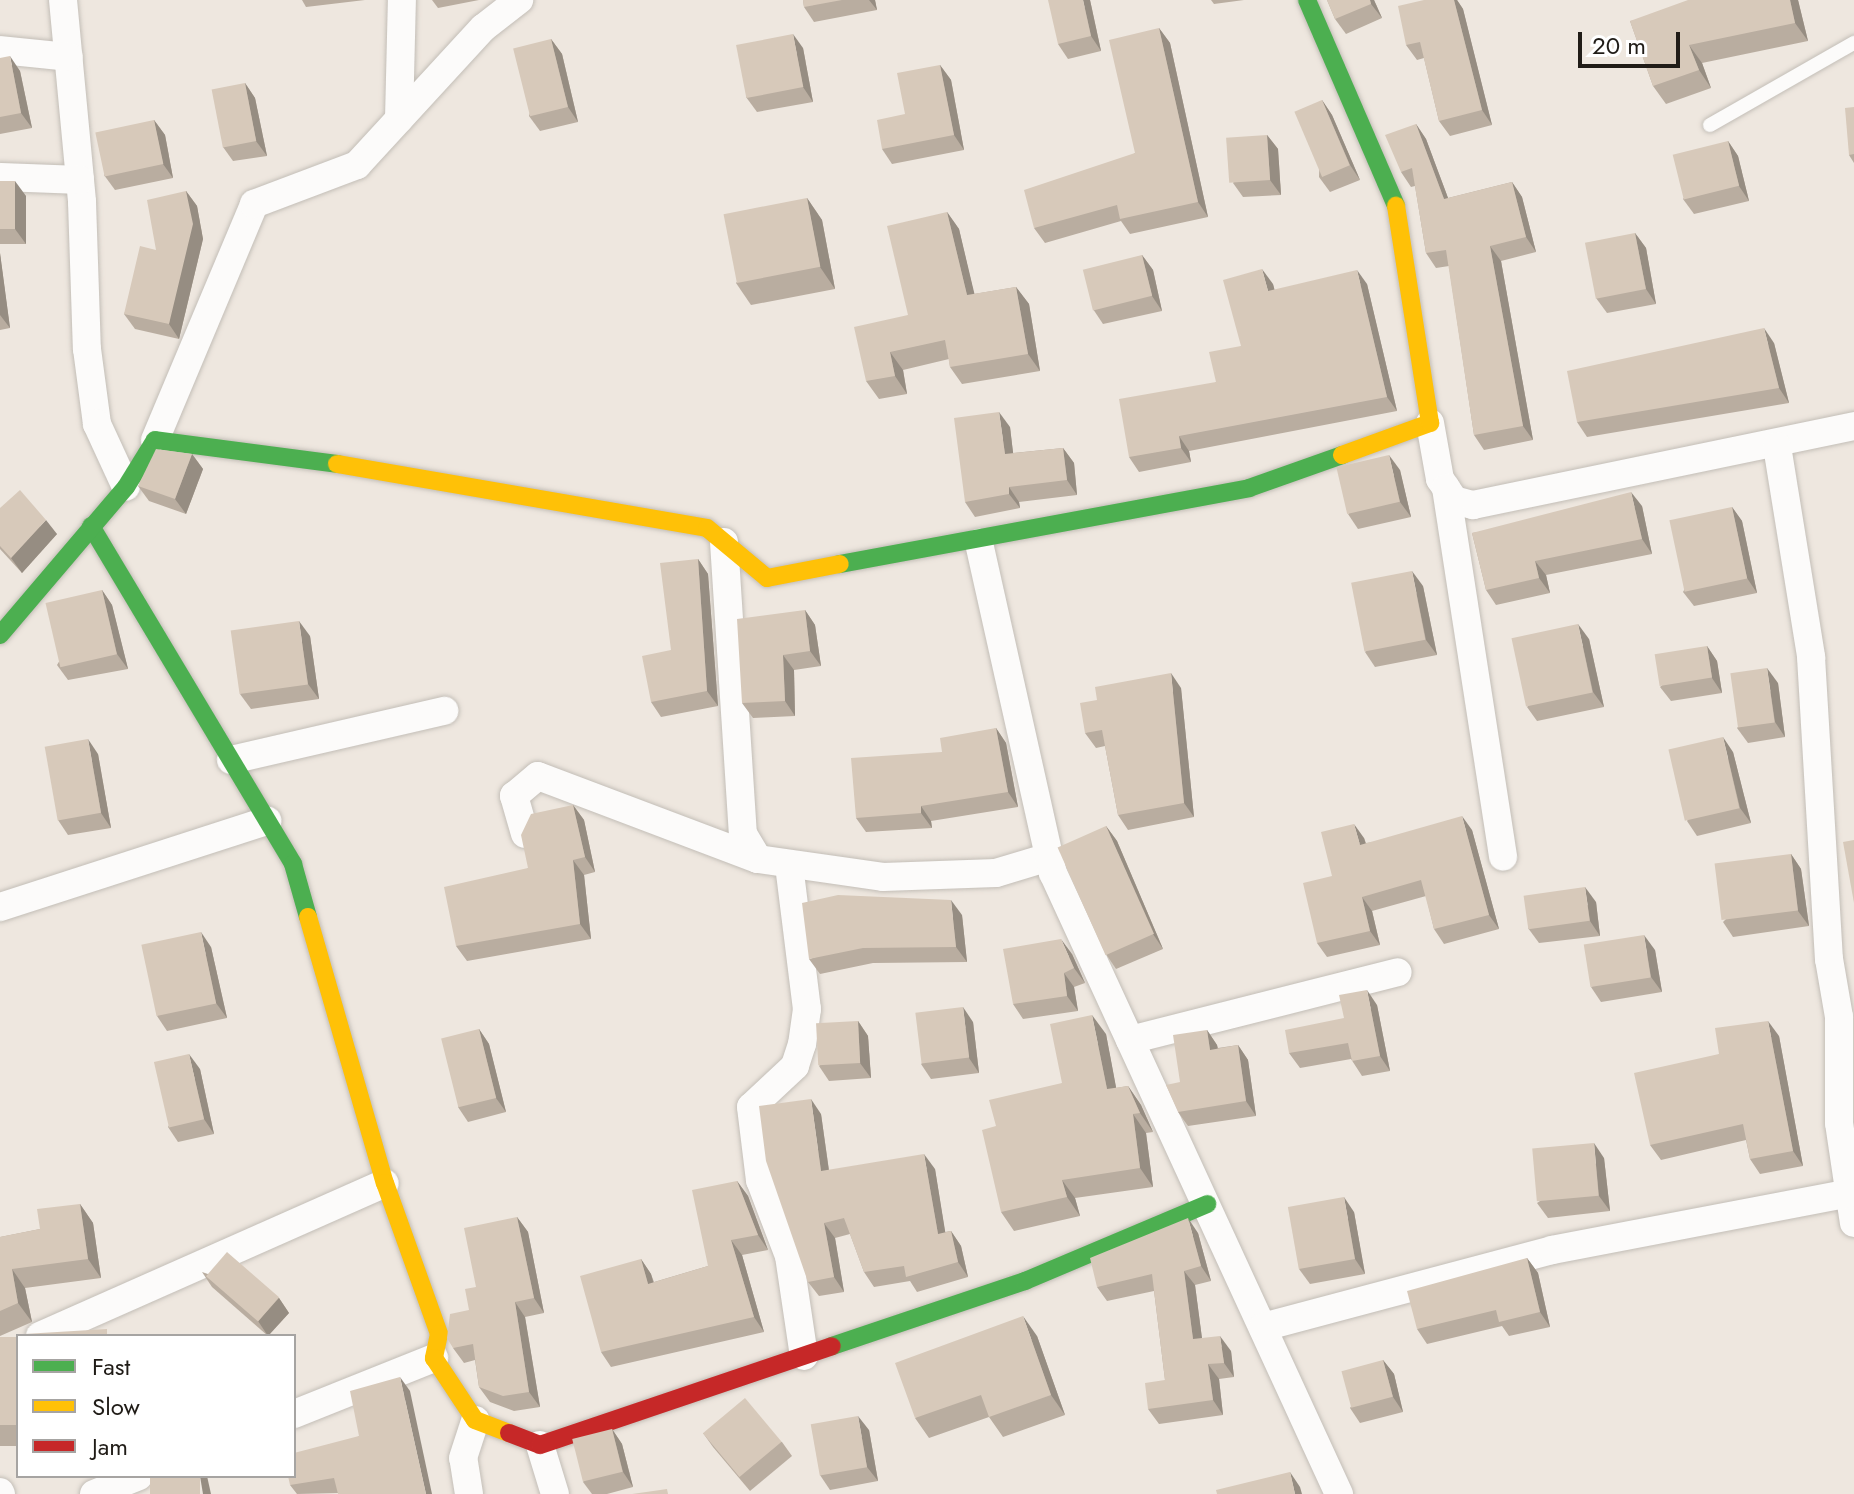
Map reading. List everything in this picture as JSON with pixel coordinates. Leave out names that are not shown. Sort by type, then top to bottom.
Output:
[{"type":"street","points":[[63,0],[80,180],[97,424],[126,487]]},
{"type":"street","points":[[399,119],[402,0]]},
{"type":"street","points":[[0,635],[126,487],[155,440],[254,204],[357,165],[519,0]]},
{"type":"street","points":[[1307,0],[1404,226],[1430,423],[1446,488],[1503,857]]},
{"type":"street","points":[[0,50],[69,57]]},
{"type":"street","points":[[0,177],[80,180]]},
{"type":"street","points":[[155,440],[449,479],[707,528],[767,578],[979,543],[1249,488],[1430,423]]},
{"type":"street","points":[[1446,488],[1473,505],[1777,446],[1854,426]]},
{"type":"street","points":[[1777,446],[1811,657],[1845,996],[1839,1123],[1854,1223]]},
{"type":"street","points":[[91,526],[293,864],[385,1183],[439,1334],[434,1358],[475,1420],[540,1445],[1025,1281],[1207,1204]]},
{"type":"street","points":[[724,542],[743,834],[758,859]]},
{"type":"street","points":[[979,543],[1049,857],[1339,1494]]},
{"type":"street","points":[[231,760],[444,711]]},
{"type":"street","points":[[525,834],[514,796],[538,776],[758,859],[789,865],[897,876],[996,873],[1049,857]]},
{"type":"street","points":[[0,907],[267,821]]},
{"type":"street","points":[[789,865],[807,1009],[802,1044],[795,1066],[751,1107],[760,1180],[789,1256],[804,1356]]},
{"type":"street","points":[[1130,1040],[1398,972]]},
{"type":"street","points":[[45,1334],[385,1183]]},
{"type":"street","points":[[1263,1327],[1552,1250],[1850,1193]]},
{"type":"street","points":[[296,1413],[434,1358]]},
{"type":"street","points":[[469,1494],[463,1458],[475,1420]]},
{"type":"street","points":[[540,1445],[555,1494]]},
{"type":"street","points":[[94,1494],[134,1478]]},
{"type":"lane","points":[[1710,125],[1854,43]]},
{"type":"building","points":[[803,0],[842,0],[804,7]]},
{"type":"building","points":[[1048,0],[1083,0],[1091,36],[1058,44]]},
{"type":"building","points":[[1327,0],[1370,0],[1371,4],[1335,19]]},
{"type":"building","points":[[1424,0],[1454,0],[1482,110],[1439,121],[1420,42],[1406,45],[1398,6]]},
{"type":"building","points":[[1688,0],[1790,0],[1795,23],[1689,45],[1699,70],[1653,86],[1630,21]]},
{"type":"building","points":[[1159,28],[1198,202],[1120,219],[1117,205],[1034,228],[1024,190],[1135,153],[1109,40]]},
{"type":"building","points":[[793,34],[803,87],[746,98],[736,45]]},
{"type":"building","points":[[551,39],[568,107],[530,116],[513,48]]},
{"type":"building","points":[[10,56],[21,113],[0,117],[0,58]]},
{"type":"building","points":[[940,65],[954,135],[882,149],[877,120],[905,114],[897,73]]},
{"type":"building","points":[[245,83],[256,141],[223,147],[212,89]]},
{"type":"building","points":[[1322,100],[1350,165],[1322,177],[1294,112]]},
{"type":"building","points":[[1854,107],[1854,154],[1849,155],[1845,108]]},
{"type":"building","points":[[154,120],[163,164],[105,176],[95,132]]},
{"type":"building","points":[[1416,124],[1444,199],[1512,182],[1526,237],[1490,246],[1523,426],[1474,435],[1446,250],[1426,253],[1412,168],[1401,172],[1385,135]]},
{"type":"building","points":[[1267,135],[1270,180],[1229,183],[1226,138]]},
{"type":"building","points":[[1728,141],[1739,186],[1684,199],[1673,155]]},
{"type":"building","points":[[0,181],[15,181],[15,229],[0,229]]},
{"type":"building","points":[[186,191],[193,224],[169,324],[124,314],[140,246],[156,250],[147,200]]},
{"type":"building","points":[[807,198],[820,267],[737,283],[724,214]]},
{"type":"building","points":[[947,212],[967,295],[1016,287],[1028,354],[950,367],[945,340],[890,352],[895,376],[866,381],[854,327],[908,315],[887,226]]},
{"type":"building","points":[[1635,233],[1646,289],[1596,299],[1585,243]]},
{"type":"building","points":[[1142,255],[1152,296],[1093,311],[1083,270]]},
{"type":"building","points":[[1262,269],[1268,291],[1357,270],[1387,397],[1179,436],[1181,448],[1129,457],[1119,399],[1216,382],[1209,352],[1241,346],[1223,280]]},
{"type":"building","points":[[1764,328],[1779,388],[1577,422],[1567,371]]},
{"type":"building","points":[[999,412],[1005,454],[1063,448],[1067,480],[1009,487],[1009,494],[965,502],[954,418]]},
{"type":"building","points":[[156,449],[192,454],[175,499],[138,486]]},
{"type":"building","points":[[1389,455],[1400,502],[1347,514],[1336,467]]},
{"type":"building","points":[[20,490],[46,520],[11,558],[0,546],[0,508]]},
{"type":"building","points":[[1631,492],[1642,539],[1535,561],[1539,578],[1486,590],[1472,533]]},
{"type":"building","points":[[1732,507],[1747,578],[1685,592],[1669,520]]},
{"type":"building","points":[[698,559],[707,691],[651,702],[642,656],[671,650],[660,563]]},
{"type":"building","points":[[1412,571],[1425,640],[1364,652],[1351,583]]},
{"type":"building","points":[[102,590],[117,654],[60,667],[45,603]]},
{"type":"building","points":[[805,610],[810,651],[783,655],[785,701],[742,703],[737,619]]},
{"type":"building","points":[[299,621],[308,684],[240,694],[231,631]]},
{"type":"building","points":[[1578,624],[1593,692],[1526,707],[1511,638]]},
{"type":"building","points":[[1707,646],[1712,678],[1660,686],[1655,654]]},
{"type":"building","points":[[1767,668],[1775,722],[1738,728],[1730,673]]},
{"type":"building","points":[[1171,673],[1184,803],[1118,815],[1102,730],[1085,733],[1080,703],[1097,700],[1095,687]]},
{"type":"building","points":[[996,728],[1008,792],[921,806],[921,813],[856,818],[851,758],[942,752],[940,738]]},
{"type":"building","points":[[1723,737],[1739,808],[1685,821],[1668,750]]},
{"type":"building","points":[[88,739],[101,813],[58,821],[45,747]]},
{"type":"building","points":[[573,805],[585,857],[573,860],[580,924],[456,946],[444,887],[528,868],[521,835],[531,814]]},
{"type":"building","points":[[1462,816],[1489,915],[1434,929],[1421,880],[1362,897],[1370,931],[1317,943],[1303,883],[1332,876],[1321,832],[1354,824],[1360,845]]},
{"type":"building","points":[[1106,826],[1154,934],[1106,955],[1058,848]]},
{"type":"building","points":[[1854,840],[1854,903],[1843,842]]},
{"type":"building","points":[[1791,854],[1798,911],[1722,920],[1715,863]]},
{"type":"building","points":[[1585,887],[1590,921],[1528,929],[1524,896]]},
{"type":"building","points":[[838,895],[951,900],[956,947],[863,948],[809,959],[802,903]]},
{"type":"building","points":[[201,932],[216,1003],[157,1016],[141,945]]},
{"type":"building","points":[[1644,935],[1651,977],[1590,987],[1584,945]]},
{"type":"building","points":[[1061,939],[1074,968],[1064,973],[1067,996],[1013,1004],[1003,949]]},
{"type":"building","points":[[1367,990],[1380,1056],[1352,1061],[1348,1043],[1289,1053],[1285,1030],[1344,1018],[1339,995]]},
{"type":"building","points":[[963,1007],[969,1058],[922,1063],[915,1013]]},
{"type":"building","points":[[1092,1015],[1107,1089],[1128,1086],[1140,1113],[1133,1114],[1140,1168],[1062,1180],[1067,1197],[1001,1212],[982,1130],[996,1126],[989,1100],[1062,1083],[1050,1024]]},
{"type":"building","points":[[858,1021],[860,1063],[818,1065],[816,1023]]},
{"type":"building","points":[[1768,1021],[1793,1151],[1750,1159],[1743,1124],[1650,1145],[1634,1073],[1719,1054],[1715,1028]]},
{"type":"building","points":[[479,1029],[496,1098],[458,1107],[441,1038]]},
{"type":"building","points":[[1207,1030],[1210,1050],[1238,1045],[1246,1101],[1178,1112],[1166,1085],[1180,1082],[1173,1035]]},
{"type":"building","points":[[189,1054],[204,1119],[169,1127],[154,1062]]},
{"type":"building","points":[[811,1099],[821,1171],[924,1154],[938,1234],[951,1231],[958,1262],[906,1277],[904,1266],[864,1272],[844,1218],[824,1223],[834,1277],[808,1282],[766,1161],[759,1106]]},
{"type":"building","points":[[1594,1143],[1599,1196],[1537,1201],[1532,1148]]},
{"type":"building","points":[[737,1181],[758,1235],[731,1240],[754,1317],[601,1352],[580,1276],[641,1259],[648,1284],[708,1266],[692,1190]]},
{"type":"building","points":[[1344,1197],[1355,1259],[1299,1269],[1288,1207]]},
{"type":"building","points":[[80,1204],[88,1259],[12,1269],[18,1303],[0,1311],[0,1237],[40,1229],[37,1209]]},
{"type":"building","points":[[517,1217],[534,1298],[515,1302],[529,1392],[503,1396],[479,1387],[473,1344],[453,1348],[447,1338],[450,1314],[469,1310],[465,1289],[476,1287],[464,1228]]},
{"type":"building","points":[[1188,1218],[1201,1266],[1184,1271],[1193,1339],[1220,1336],[1224,1363],[1208,1364],[1213,1400],[1148,1409],[1145,1383],[1165,1380],[1152,1274],[1097,1287],[1090,1258]]},
{"type":"building","points":[[227,1252],[279,1297],[258,1321],[206,1276]]},
{"type":"building","points":[[1527,1258],[1540,1312],[1499,1322],[1496,1310],[1417,1329],[1407,1291]]},
{"type":"building","points":[[1023,1316],[1051,1395],[989,1417],[981,1395],[915,1418],[895,1363]]},
{"type":"building","points":[[107,1329],[107,1334],[24,1334]]},
{"type":"building","points":[[0,1337],[16,1337],[16,1425],[0,1425]]},
{"type":"building","points":[[1383,1360],[1393,1397],[1351,1408],[1341,1371]]},
{"type":"building","points":[[400,1377],[426,1494],[338,1494],[334,1478],[290,1485],[288,1478],[296,1478],[296,1452],[359,1436],[350,1391]]},
{"type":"building","points":[[745,1398],[782,1442],[740,1477],[703,1433]]},
{"type":"building","points":[[858,1416],[867,1467],[820,1476],[811,1424]]},
{"type":"building","points":[[612,1429],[623,1472],[583,1482],[572,1439]]},
{"type":"building","points":[[1290,1472],[1295,1494],[1217,1494],[1216,1490]]},
{"type":"building","points":[[150,1478],[200,1478],[200,1494],[150,1494]]},
{"type":"building","points":[[667,1489],[668,1494],[632,1494]]},
{"type":"traffic: fast","points":[[1307,0],[1396,206]]},
{"type":"traffic: fast","points":[[0,635],[126,487],[155,440],[337,464]]},
{"type":"traffic: fast","points":[[840,564],[1249,488],[1342,455]]},
{"type":"traffic: fast","points":[[91,526],[293,864],[308,917]]},
{"type":"traffic: fast","points":[[832,1346],[1025,1281],[1207,1204]]},
{"type":"traffic: slow","points":[[1342,455],[1430,423],[1396,206]]},
{"type":"traffic: slow","points":[[337,464],[707,528],[767,578],[840,564]]},
{"type":"traffic: slow","points":[[308,917],[385,1183],[439,1334],[434,1358],[475,1420],[509,1433]]},
{"type":"traffic: jam","points":[[509,1433],[540,1445],[832,1346]]}]
